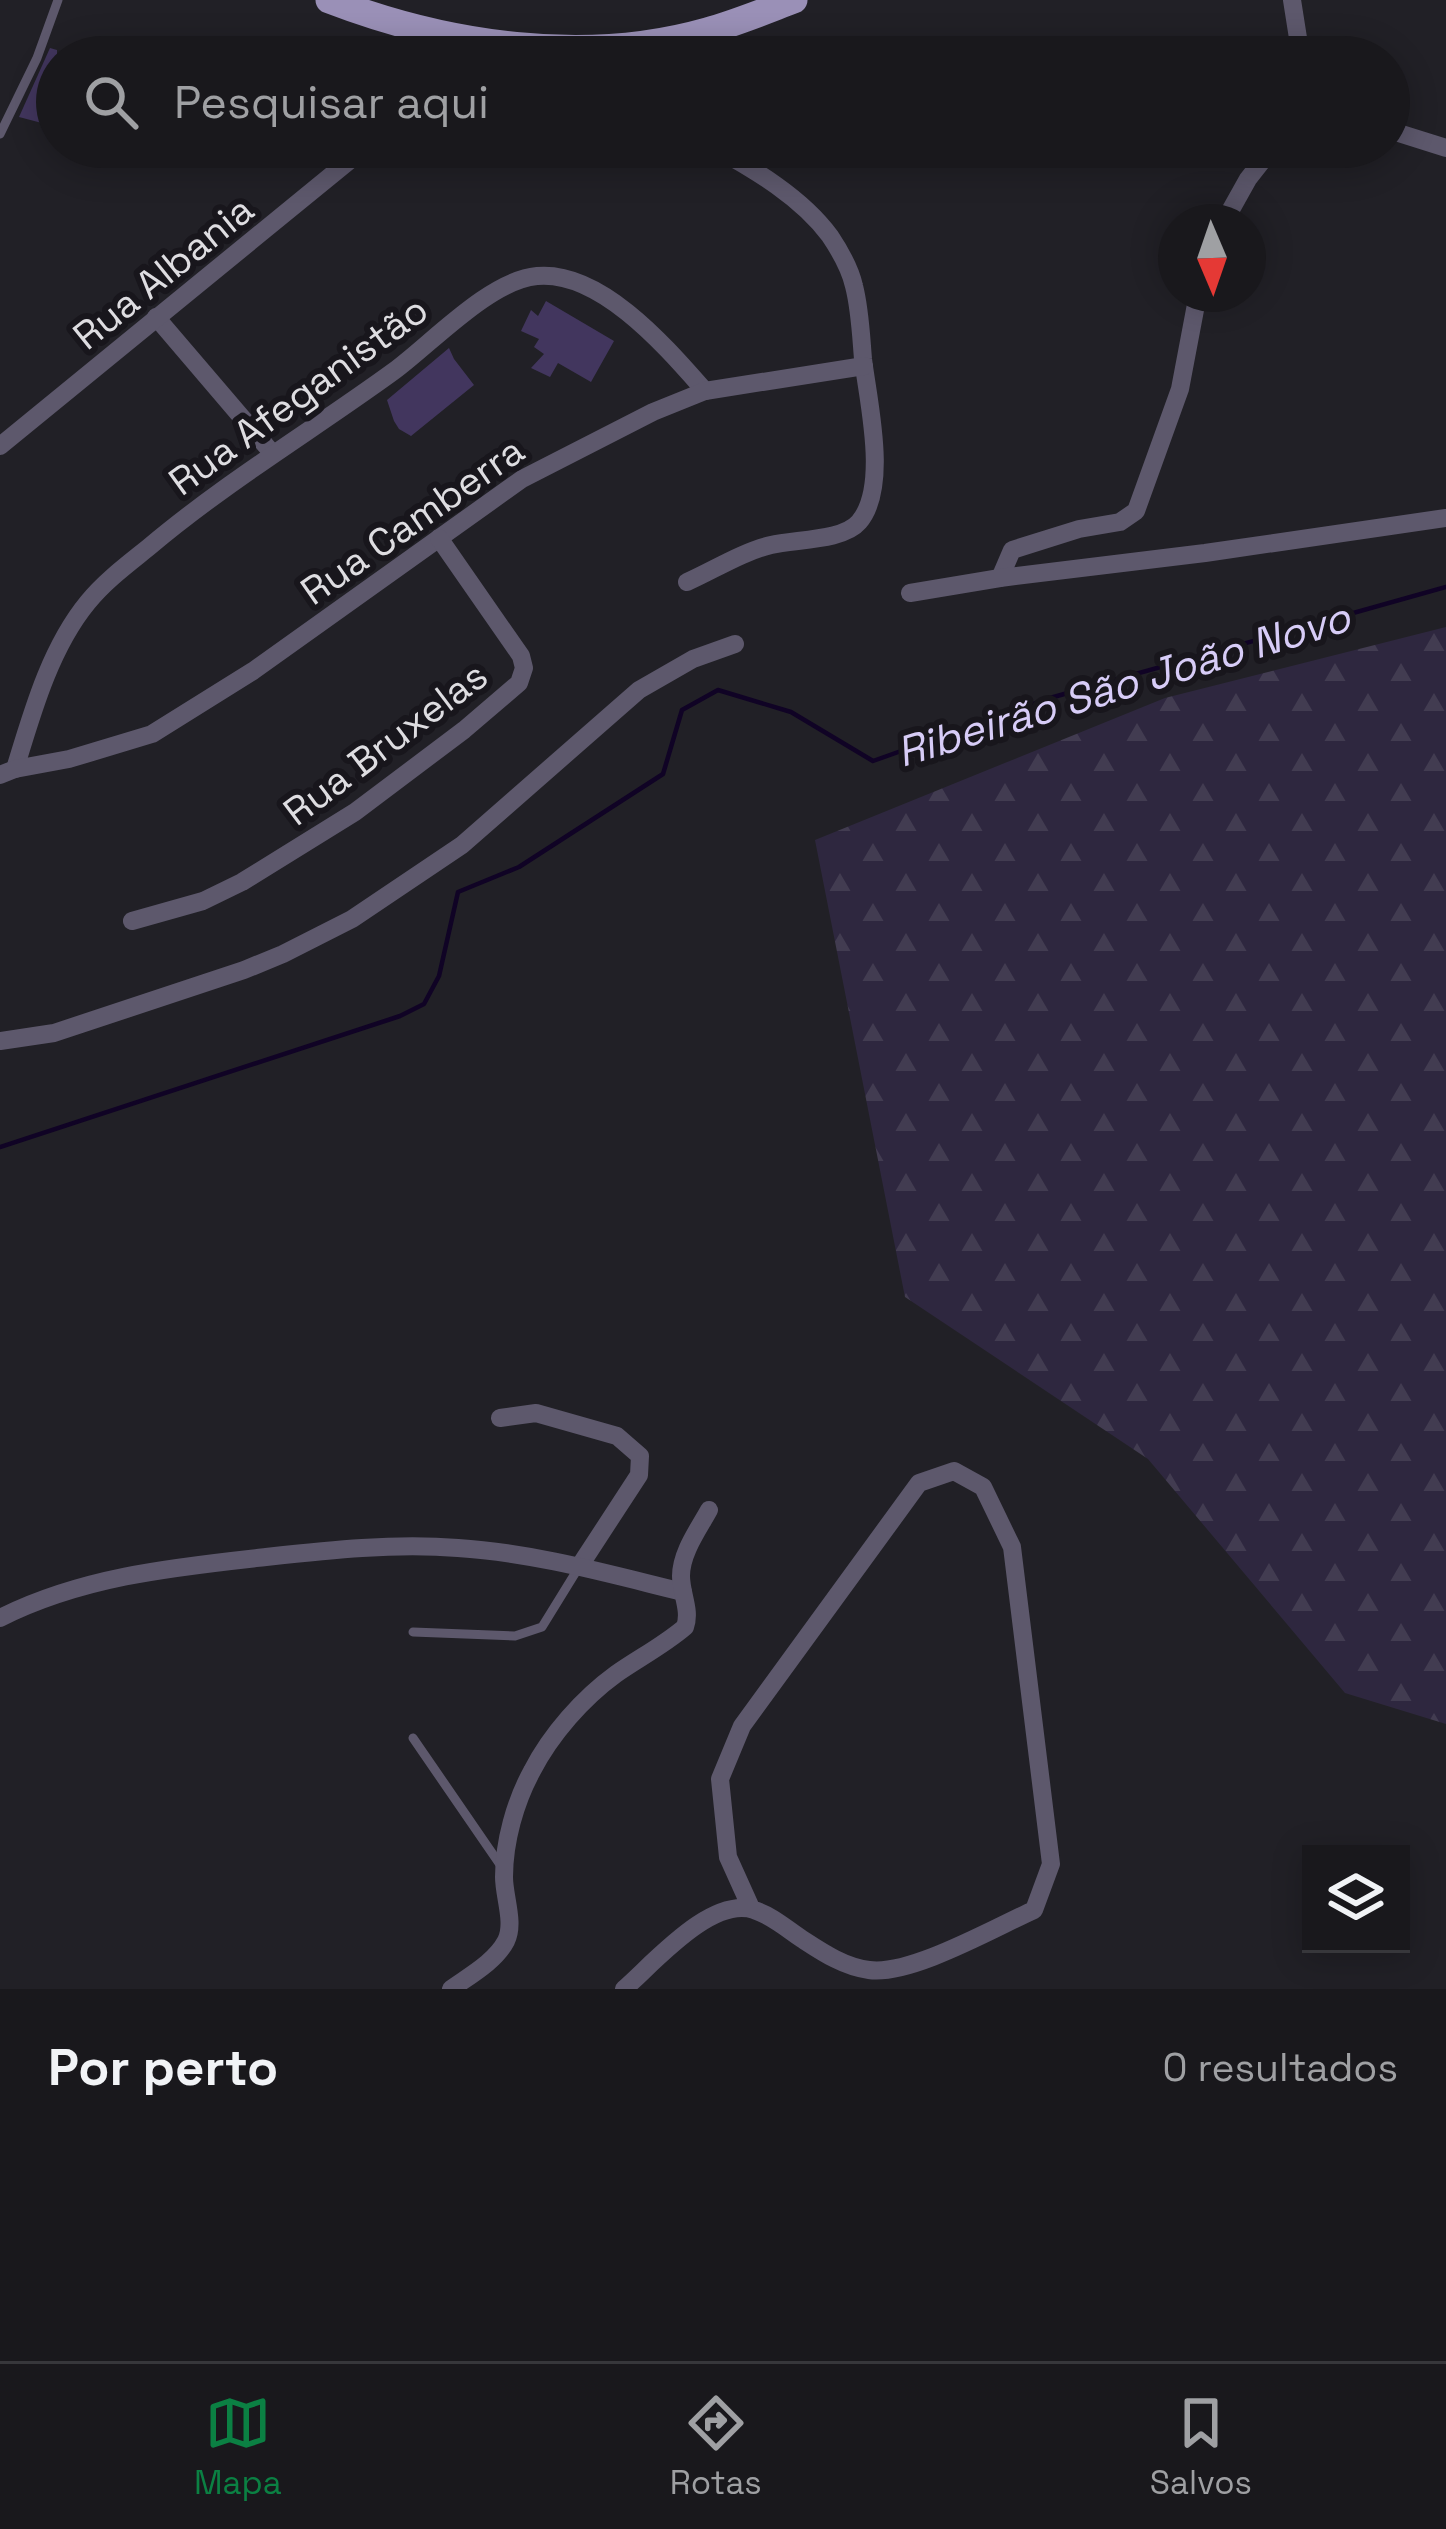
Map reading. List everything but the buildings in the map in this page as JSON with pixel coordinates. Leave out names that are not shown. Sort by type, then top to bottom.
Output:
[{"type":"main road","points":[[329,0],[457,36]]},
{"type":"main road","points":[[684,36],[794,0]]},
{"type":"street","points":[[1292,0],[1298,36]]},
{"type":"street","points":[[1410,137],[1446,148]]},
{"type":"street","name":"Rua Albania","points":[[0,446],[342,168]]},
{"type":"street","points":[[687,582],[769,545],[846,532],[859,524],[873,486],[874,448],[854,284],[826,231],[748,168]]},
{"type":"street","points":[[1235,204],[1257,168]]},
{"type":"street","name":"Rua Afeganistão","points":[[8,772],[72,622],[91,597],[182,520],[514,281],[540,275],[567,278],[600,294],[666,345],[705,391]]},
{"type":"street","points":[[1000,578],[1012,550],[1120,522],[1136,511],[1180,388],[1195,312]]},
{"type":"street","points":[[156,317],[273,454]]},
{"type":"street","name":"Rua Camberra","points":[[8,772],[152,734],[253,671],[522,478],[653,412],[705,391],[864,366]]},
{"type":"street","points":[[910,593],[1446,518]]},
{"type":"street","name":"Rua Bruxelas","points":[[132,921],[203,901],[315,839],[447,743],[519,683],[524,668],[521,656],[439,538]]},
{"type":"street","points":[[0,1041],[54,1033],[244,970],[352,919],[462,844],[639,690],[693,659],[735,644]]},
{"type":"street","points":[[500,1418],[536,1413],[617,1436],[640,1456],[639,1475],[579,1567]]},
{"type":"street","points":[[624,1989],[700,1923],[736,1907],[751,1908],[827,1956],[872,1971],[895,1970],[926,1959],[1034,1910],[1051,1864],[1012,1547],[982,1487],[954,1471],[919,1483],[742,1726],[720,1779],[728,1857],[751,1908]]},
{"type":"street","points":[[451,1989],[505,1944],[509,1931],[504,1870],[511,1828],[533,1767],[594,1693],[685,1627],[682,1566],[709,1510]]},
{"type":"street","points":[[0,1618],[92,1584],[165,1568],[349,1548],[458,1547],[546,1559],[682,1592]]},
{"type":"lane","points":[[45,36],[58,0]]},
{"type":"lane","points":[[0,134],[36,60]]},
{"type":"lane","points":[[413,1632],[515,1636],[542,1628],[579,1567]]},
{"type":"lane","points":[[413,1738],[504,1870]]},
{"type":"green space","points":[[1446,627],[1446,1724],[1345,1693],[1148,1459],[905,1297],[815,840],[1165,698]]},
{"type":"waterway","name":"Ribeirão São João Novo","points":[[0,1147],[400,1016],[424,1004],[439,976],[458,892],[519,867],[663,774],[682,710],[718,690],[791,712],[873,761],[1050,698],[1446,587]]}]
